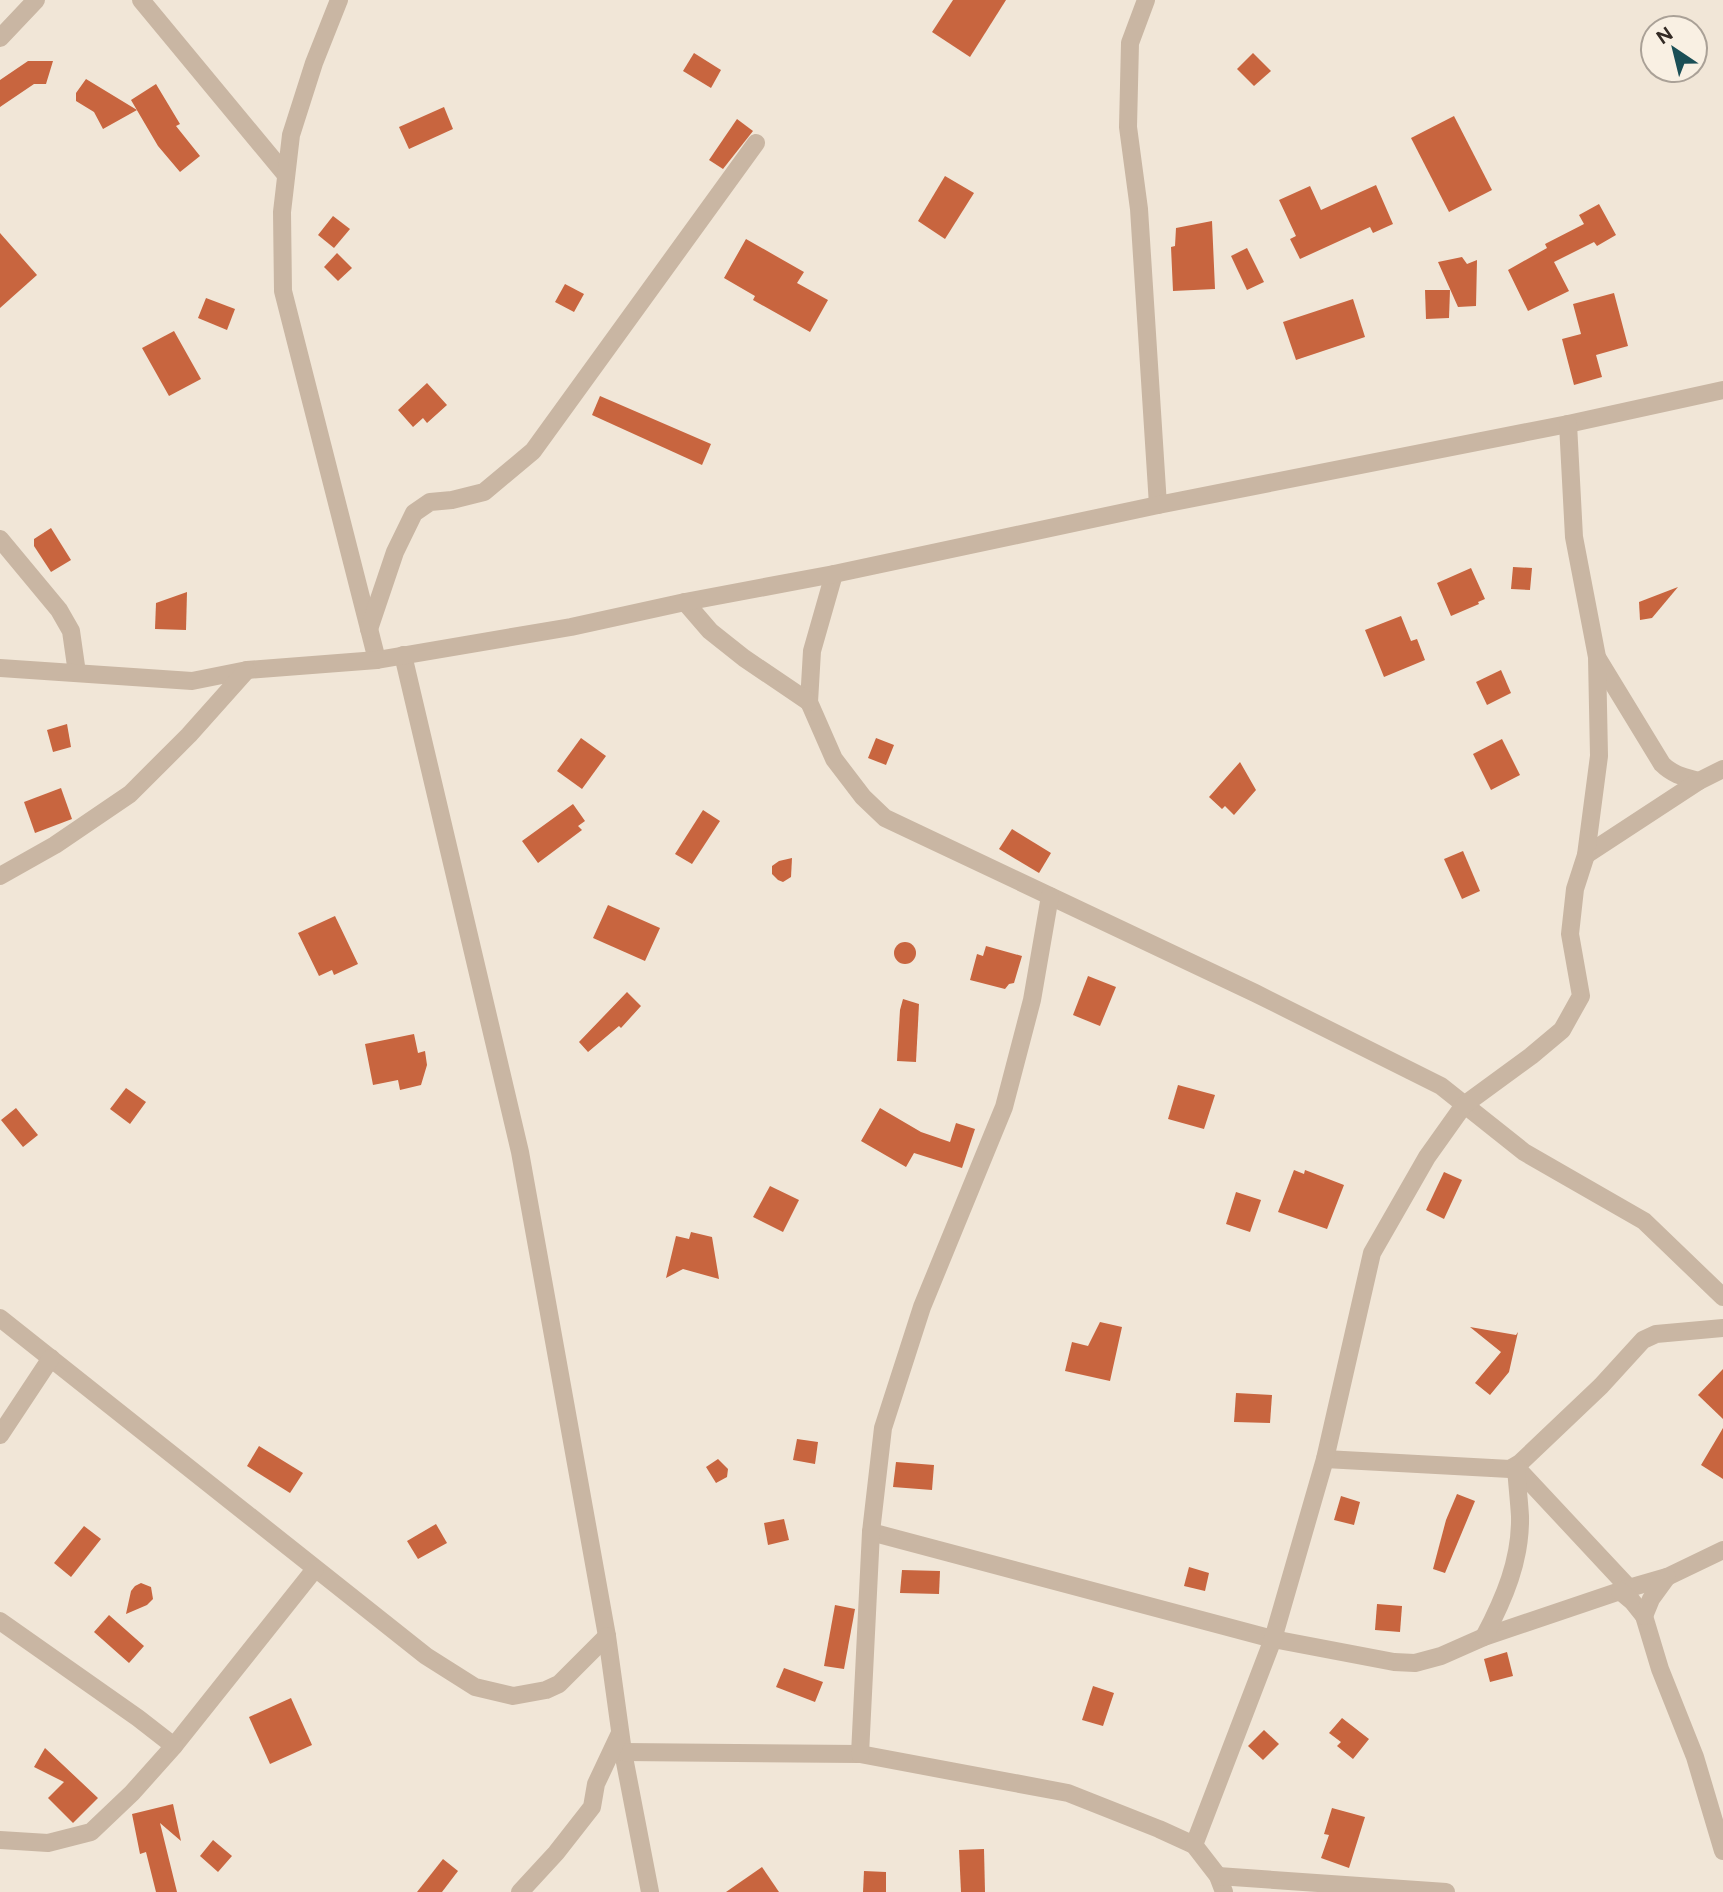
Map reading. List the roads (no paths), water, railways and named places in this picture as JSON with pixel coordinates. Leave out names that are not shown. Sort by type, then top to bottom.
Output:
[{"type":"street","points":[[0,38],[36,0]]},
{"type":"street","points":[[141,0],[286,175]]},
{"type":"street","points":[[340,0],[314,63],[291,135],[282,212],[283,291],[377,660]]},
{"type":"street","points":[[1146,0],[1130,43],[1128,127],[1139,209],[1158,505]]},
{"type":"street","points":[[369,629],[395,552],[414,513],[430,502],[484,492],[533,451],[756,143]]},
{"type":"street","points":[[0,668],[192,681],[247,670],[377,660],[571,627],[1723,390]]},
{"type":"street","points":[[1194,1845],[1273,1639],[1325,1459],[1372,1253],[1427,1157],[1464,1105],[1562,1030],[1581,996],[1570,934],[1575,889],[1586,855],[1599,756],[1597,657],[1574,537],[1568,424]]},
{"type":"street","points":[[0,539],[59,610],[71,631],[77,673]]},
{"type":"street","points":[[834,574],[812,651],[809,702],[834,759],[863,797],[885,818],[1255,993],[1441,1086],[1524,1152],[1644,1222],[1723,1297]]},
{"type":"street","points":[[685,602],[710,631],[744,658],[809,702]]},
{"type":"street","points":[[403,655],[520,1152],[607,1636],[623,1752],[650,1892]]},
{"type":"street","points":[[1597,657],[1662,764],[1678,776],[1699,781]]},
{"type":"street","points":[[0,876],[55,845],[130,794],[189,735],[247,670]]},
{"type":"street","points":[[1586,855],[1699,781],[1723,769]]},
{"type":"street","points":[[860,1754],[871,1532],[883,1428],[922,1307],[1004,1108],[1032,1000],[1050,895]]},
{"type":"street","points":[[0,1318],[426,1656],[475,1687],[513,1696],[546,1690],[559,1684],[607,1636]]},
{"type":"street","points":[[1325,1459],[1501,1470],[1516,1466],[1601,1386],[1643,1340],[1657,1334],[1723,1328]]},
{"type":"street","points":[[0,1435],[51,1359]]},
{"type":"street","points":[[1516,1466],[1624,1589],[1644,1616],[1660,1669],[1695,1757],[1723,1851]]},
{"type":"street","points":[[1484,1637],[1503,1601],[1515,1562],[1520,1518],[1516,1466]]},
{"type":"street","points":[[871,1532],[1273,1639],[1394,1662],[1415,1663],[1624,1589],[1667,1577],[1723,1550]]},
{"type":"street","points":[[0,1840],[48,1843],[91,1832],[174,1746],[315,1569]]},
{"type":"street","points":[[1644,1616],[1651,1599],[1667,1577]]},
{"type":"street","points":[[0,1621],[174,1746]]},
{"type":"street","points":[[520,1892],[556,1853],[592,1807],[596,1784],[620,1733]]},
{"type":"street","points":[[623,1752],[860,1754],[1068,1793],[1194,1845],[1221,1884],[1446,1892]]}]
